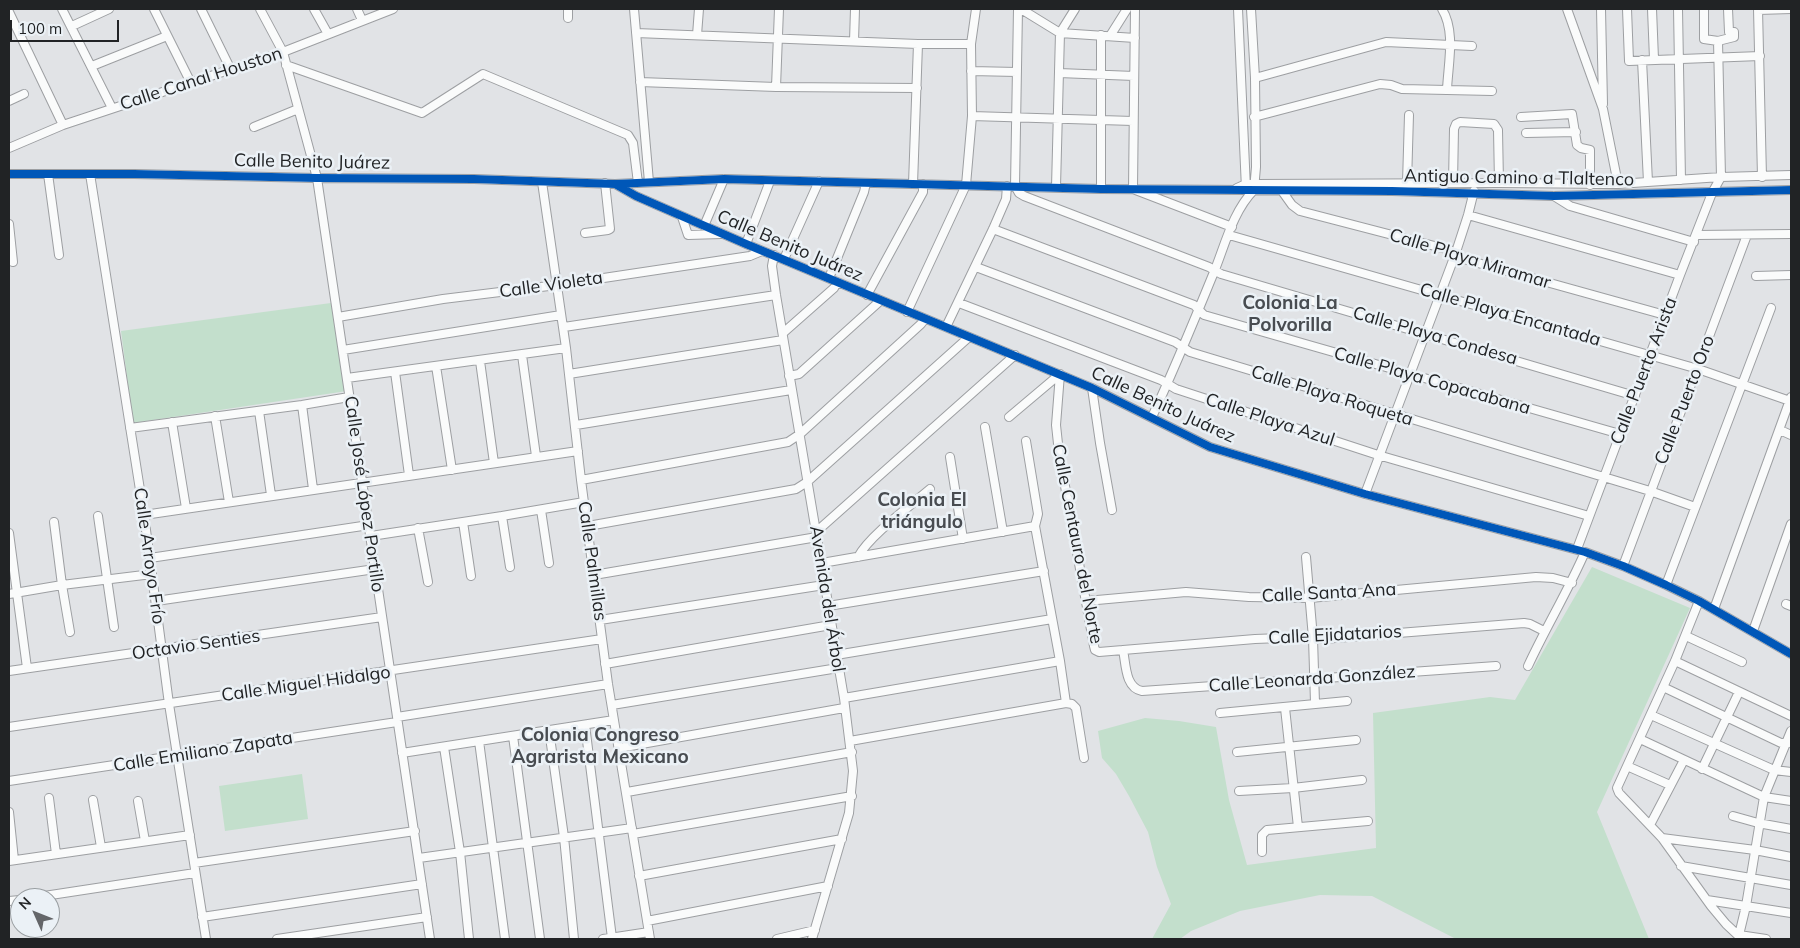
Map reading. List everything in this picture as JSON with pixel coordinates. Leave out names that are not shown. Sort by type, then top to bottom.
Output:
[{"type":"street","points":[[62,9],[112,108]]},
{"type":"street","points":[[72,26],[109,9]]},
{"type":"street","points":[[154,9],[191,83]]},
{"type":"street","points":[[201,9],[231,70]]},
{"type":"street","name":"Calle José López Portillo","points":[[260,9],[283,52],[317,178],[364,483],[430,939]]},
{"type":"street","points":[[314,9],[328,34]]},
{"type":"street","points":[[357,9],[362,20]]},
{"type":"street","name":"Calle Canal Houston","points":[[9,146],[112,108],[283,52],[393,9]]},
{"type":"street","points":[[568,9],[568,18]]},
{"type":"street","points":[[634,9],[649,182]]},
{"type":"street","points":[[697,35],[699,9]]},
{"type":"street","points":[[776,87],[779,9]]},
{"type":"street","points":[[854,41],[856,9]]},
{"type":"street","points":[[907,312],[966,185],[972,116],[971,44],[976,9]]},
{"type":"street","points":[[1015,186],[1016,72],[1020,9],[1060,33],[1135,38]]},
{"type":"street","points":[[1056,187],[1060,33],[1075,9]]},
{"type":"street","points":[[1110,36],[1127,9]]},
{"type":"street","points":[[1132,189],[1135,9]]},
{"type":"street","points":[[1238,9],[1250,187]]},
{"type":"street","points":[[1152,417],[1168,384],[1230,231],[1250,187],[1255,78],[1251,9]]},
{"type":"street","points":[[1442,9],[1449,23],[1450,45],[1447,90]]},
{"type":"street","points":[[1567,9],[1603,109],[1618,184]]},
{"type":"street","points":[[1601,9],[1603,109]]},
{"type":"street","points":[[1627,9],[1629,61],[1654,58],[1760,56]]},
{"type":"street","points":[[1652,9],[1654,58]]},
{"type":"street","points":[[1678,9],[1681,180]]},
{"type":"street","points":[[1704,9],[1704,39],[1718,41],[1734,37],[1734,32],[1729,32],[1728,9]]},
{"type":"street","points":[[1762,177],[1758,9],[1791,9]]},
{"type":"street","points":[[9,12],[63,125]]},
{"type":"street","points":[[636,33],[918,44],[971,44]]},
{"type":"street","points":[[1100,188],[1101,35]]},
{"type":"street","points":[[92,66],[167,36]]},
{"type":"street","points":[[1718,41],[1721,177]]},
{"type":"street","points":[[1255,78],[1386,42],[1472,46]]},
{"type":"street","points":[[913,184],[918,44]]},
{"type":"street","points":[[1642,60],[1648,182]]},
{"type":"street","points":[[286,65],[422,112],[483,74],[628,135],[633,143],[638,182]]},
{"type":"street","points":[[971,71],[1016,72]]},
{"type":"street","points":[[1059,73],[1134,76]]},
{"type":"street","points":[[640,82],[776,87],[917,88]]},
{"type":"street","points":[[1254,117],[1380,84],[1391,84],[1402,89],[1492,90]]},
{"type":"street","points":[[9,101],[24,94]]},
{"type":"street","points":[[254,127],[298,109]]},
{"type":"street","points":[[1522,117],[1570,113],[1574,116],[1577,145],[1590,150],[1590,185]]},
{"type":"street","points":[[1407,183],[1409,114]]},
{"type":"street","points":[[972,116],[1133,121]]},
{"type":"street","points":[[1453,183],[1454,129],[1456,124],[1460,122],[1494,124],[1498,130],[1500,183]]},
{"type":"street","points":[[1526,133],[1576,132]]},
{"type":"street","name":"Calle Benito Juárez","points":[[9,174],[474,179],[615,184],[724,179],[1132,189],[1234,189],[1250,187]]},
{"type":"street","points":[[48,174],[59,255]]},
{"type":"street","name":"Calle Arroyo Frío","points":[[90,174],[144,515],[169,704],[206,939]]},
{"type":"street","points":[[1392,187],[1407,183],[1590,185],[1791,175]]},
{"type":"street","name":"Calle Puerto Arista","points":[[1577,550],[1680,275],[1712,193],[1721,177]]},
{"type":"street","points":[[704,226],[724,179]]},
{"type":"street","points":[[746,244],[770,181]]},
{"type":"street","points":[[784,259],[819,181]]},
{"type":"street","name":"Calle Palmillas","points":[[542,182],[564,327],[581,480],[605,664],[650,935]]},
{"type":"street","points":[[585,233],[610,229],[604,183]]},
{"type":"street","points":[[829,278],[866,183]]},
{"type":"street","points":[[1365,494],[1378,455],[1455,255],[1468,215],[1475,183]]},
{"type":"street","name":"Calle Benito Juárez","points":[[615,184],[682,217],[1092,388],[1210,447],[1365,494],[1586,552],[1623,566],[1699,601],[1791,654]]},
{"type":"street","points":[[867,295],[923,192],[923,184]]},
{"type":"street","points":[[946,327],[976,267],[1006,199],[1006,186]]},
{"type":"street","name":"Calle Playa Condesa","points":[[1015,186],[1019,193],[1032,200],[1215,271],[1635,396]]},
{"type":"street","points":[[1250,187],[1326,187]]},
{"type":"street","name":"Antiguo Camino a Tlaltenco","points":[[1250,187],[1282,191],[1326,187],[1392,187],[1554,196],[1791,190]]},
{"type":"street","name":"Calle Playa Encantada","points":[[1132,189],[1230,231],[1440,295],[1698,369],[1791,399]]},
{"type":"street","name":"Calle Playa Miramar","points":[[1282,191],[1292,205],[1300,211],[1450,250],[1460,258],[1665,315]]},
{"type":"street","points":[[1554,196],[1570,206],[1696,238],[1791,234]]},
{"type":"street","points":[[1468,215],[1680,275]]},
{"type":"street","points":[[682,217],[688,235],[723,234]]},
{"type":"street","points":[[9,224],[13,262]]},
{"type":"street","name":"Calle Playa Copacabana","points":[[993,229],[1194,305],[1204,315],[1620,434]]},
{"type":"street","name":"Calle Puerto Oro","points":[[1623,566],[1747,235]]},
{"type":"street","name":"Calle Violeta","points":[[338,317],[443,299],[557,285],[750,256],[762,251]]},
{"type":"street","name":"Avenida del Árbol","points":[[774,255],[772,266],[776,295],[852,752],[853,770],[850,813],[812,939]]},
{"type":"street","name":"Calle Playa Roqueta","points":[[976,267],[1175,342],[1190,352],[1650,491],[1695,507]]},
{"type":"street","points":[[1756,276],[1791,275]]},
{"type":"street","points":[[569,374],[783,337],[834,288],[837,282]]},
{"type":"street","points":[[564,327],[776,295]]},
{"type":"street","points":[[789,376],[799,374],[880,301]]},
{"type":"street","name":"Calle Playa Azul","points":[[959,303],[1161,380],[1176,389],[1378,455],[1589,516]]},
{"type":"street","points":[[1666,585],[1771,308]]},
{"type":"street","points":[[343,350],[561,315]]},
{"type":"street","points":[[581,480],[788,442],[800,434],[925,319]]},
{"type":"street","points":[[588,526],[796,489],[808,482],[969,337]]},
{"type":"street","points":[[347,378],[566,348]]},
{"type":"street","points":[[522,355],[536,456]]},
{"type":"street","points":[[594,575],[816,535],[1015,355]]},
{"type":"street","points":[[480,361],[494,463]]},
{"type":"street","points":[[436,366],[452,470]]},
{"type":"street","points":[[395,372],[409,475]]},
{"type":"street","points":[[1009,417],[1060,374]]},
{"type":"street","name":"Calle Centauro del Norte","points":[[1060,374],[1056,425],[1059,453],[1095,650],[1099,652],[1124,650],[1129,679],[1132,685]]},
{"type":"street","points":[[1092,388],[1112,510]]},
{"type":"street","points":[[576,425],[791,390]]},
{"type":"street","points":[[130,428],[350,397]]},
{"type":"street","points":[[1714,609],[1791,399]]},
{"type":"street","points":[[302,405],[313,489]]},
{"type":"street","points":[[258,411],[271,495]]},
{"type":"street","points":[[215,416],[228,502]]},
{"type":"street","points":[[172,422],[186,508]]},
{"type":"street","points":[[985,427],[1003,532]]},
{"type":"street","points":[[1780,430],[1791,435]]},
{"type":"street","points":[[1026,441],[1038,514],[1035,526],[1066,703]]},
{"type":"street","points":[[144,515],[578,451]]},
{"type":"street","points":[[950,457],[963,539]]},
{"type":"street","points":[[858,557],[863,548],[930,489]]},
{"type":"street","points":[[371,536],[584,502]]},
{"type":"street","points":[[541,510],[548,563]]},
{"type":"street","points":[[98,516],[114,627]]},
{"type":"street","points":[[502,516],[510,568]]},
{"type":"street","points":[[54,522],[70,632]]},
{"type":"street","points":[[463,522],[471,576]]},
{"type":"street","points":[[1753,631],[1791,524]]},
{"type":"street","points":[[150,558],[369,525]]},
{"type":"street","points":[[822,563],[1035,526]]},
{"type":"street","points":[[418,528],[428,582]]},
{"type":"street","points":[[9,533],[13,593],[27,668]]},
{"type":"street","points":[[1528,666],[1544,631],[1572,583],[1586,552]]},
{"type":"street","points":[[1306,557],[1313,638],[1315,703]]},
{"type":"street","points":[[156,601],[375,569]]},
{"type":"street","points":[[828,606],[1044,571]]},
{"type":"street","points":[[13,593],[152,574]]},
{"type":"street","name":"Calle Santa Ana","points":[[1086,600],[1186,592],[1249,597],[1310,598],[1536,577],[1553,578],[1572,583]]},
{"type":"street","points":[[600,620],[824,585]]},
{"type":"street","points":[[1699,601],[1652,715],[1617,788],[1619,793],[1662,838],[1726,924],[1741,937],[1766,939]]},
{"type":"street","name":"Octavio Senties","points":[[9,671],[162,650],[382,616]]},
{"type":"street","points":[[836,655],[1052,620]]},
{"type":"street","name":"Calle Ejidatarios","points":[[1124,650],[1254,639],[1323,639],[1524,623],[1544,631]]},
{"type":"street","points":[[605,664],[831,625]]},
{"type":"street","points":[[1686,636],[1742,662]]},
{"type":"street","name":"Calle Miguel Hidalgo","points":[[9,727],[602,639]]},
{"type":"street","points":[[844,698],[1060,661]]},
{"type":"street","points":[[1675,661],[1791,716]]},
{"type":"street","name":"Calle Leonarda González","points":[[1132,685],[1136,690],[1142,691],[1496,666]]},
{"type":"street","points":[[612,705],[838,668]]},
{"type":"street","name":"Calle Emiliano Zapata","points":[[9,782],[177,757],[608,684]]},
{"type":"street","points":[[1663,687],[1781,743],[1789,743]]},
{"type":"street","points":[[1702,769],[1739,692]]},
{"type":"street","points":[[1220,714],[1347,701]]},
{"type":"street","points":[[850,741],[1066,703],[1072,704],[1076,708],[1084,758]]},
{"type":"street","points":[[620,748],[844,708]]},
{"type":"street","points":[[1285,708],[1298,827]]},
{"type":"street","points":[[1652,715],[1774,770],[1791,772]]},
{"type":"street","points":[[402,753],[614,720]]},
{"type":"street","points":[[585,724],[598,833],[617,938]]},
{"type":"street","points":[[550,730],[564,837],[574,939]]},
{"type":"street","points":[[1741,937],[1758,823],[1764,797],[1774,770],[1789,743],[1791,731]]},
{"type":"street","points":[[514,736],[540,939]]},
{"type":"street","points":[[1640,739],[1764,797],[1791,801]]},
{"type":"street","points":[[1237,752],[1356,740]]},
{"type":"street","points":[[479,741],[505,939]]},
{"type":"street","points":[[444,747],[460,852],[469,939]]},
{"type":"street","points":[[627,792],[852,752]]},
{"type":"street","points":[[1650,825],[1684,760]]},
{"type":"street","points":[[1627,766],[1670,785]]},
{"type":"street","points":[[1239,791],[1293,788],[1362,780]]},
{"type":"street","points":[[419,858],[564,837],[632,831],[852,796]]},
{"type":"street","points":[[49,798],[56,854]]},
{"type":"street","points":[[92,800],[100,847]]},
{"type":"street","points":[[138,801],[144,841]]},
{"type":"street","points":[[9,812],[12,861],[190,835]]},
{"type":"street","points":[[1733,816],[1758,823],[1791,828]]},
{"type":"street","points":[[1262,852],[1262,835],[1267,830],[1368,821]]},
{"type":"street","points":[[194,863],[415,831]]},
{"type":"street","points":[[1662,838],[1755,850],[1791,857]]},
{"type":"street","points":[[640,876],[842,839]]},
{"type":"street","points":[[1681,866],[1791,885]]},
{"type":"street","points":[[60,894],[195,873]]},
{"type":"street","points":[[202,917],[422,884]]},
{"type":"street","points":[[647,922],[828,886]]},
{"type":"street","points":[[1707,900],[1791,913]]},
{"type":"street","points":[[277,939],[427,917]]},
{"type":"street","points":[[777,939],[815,930]]},
{"type":"street","points":[[603,939],[650,935]]},
{"type":"green space","points":[[331,303],[347,391],[133,423],[121,331]]},
{"type":"green space","points":[[1592,567],[1690,608],[1597,812],[1649,939],[1456,939],[1372,896],[1320,895],[1240,911],[1191,931],[1180,939],[1152,939],[1171,904],[1157,867],[1148,832],[1116,774],[1102,758],[1098,731],[1145,718],[1216,727],[1229,800],[1247,865],[1376,848],[1373,713],[1490,697],[1515,700]]},
{"type":"green space","points":[[302,774],[308,819],[225,831],[219,786]]},
{"type":"cycle path","points":[[9,174],[474,179],[615,184],[724,179],[1101,189],[1392,191],[1554,196],[1791,190]]},
{"type":"cycle path","points":[[615,184],[636,196],[746,244],[1092,388],[1210,447],[1365,494],[1585,552],[1623,566],[1699,601],[1791,654]]},
{"type":"district","name":"Colonia La Polvorilla","points":[[1290,314]]},
{"type":"district","name":"Colonia El triángulo","points":[[922,511]]},
{"type":"district","name":"Colonia Congreso Agrarista Mexicano","points":[[600,746]]}]
